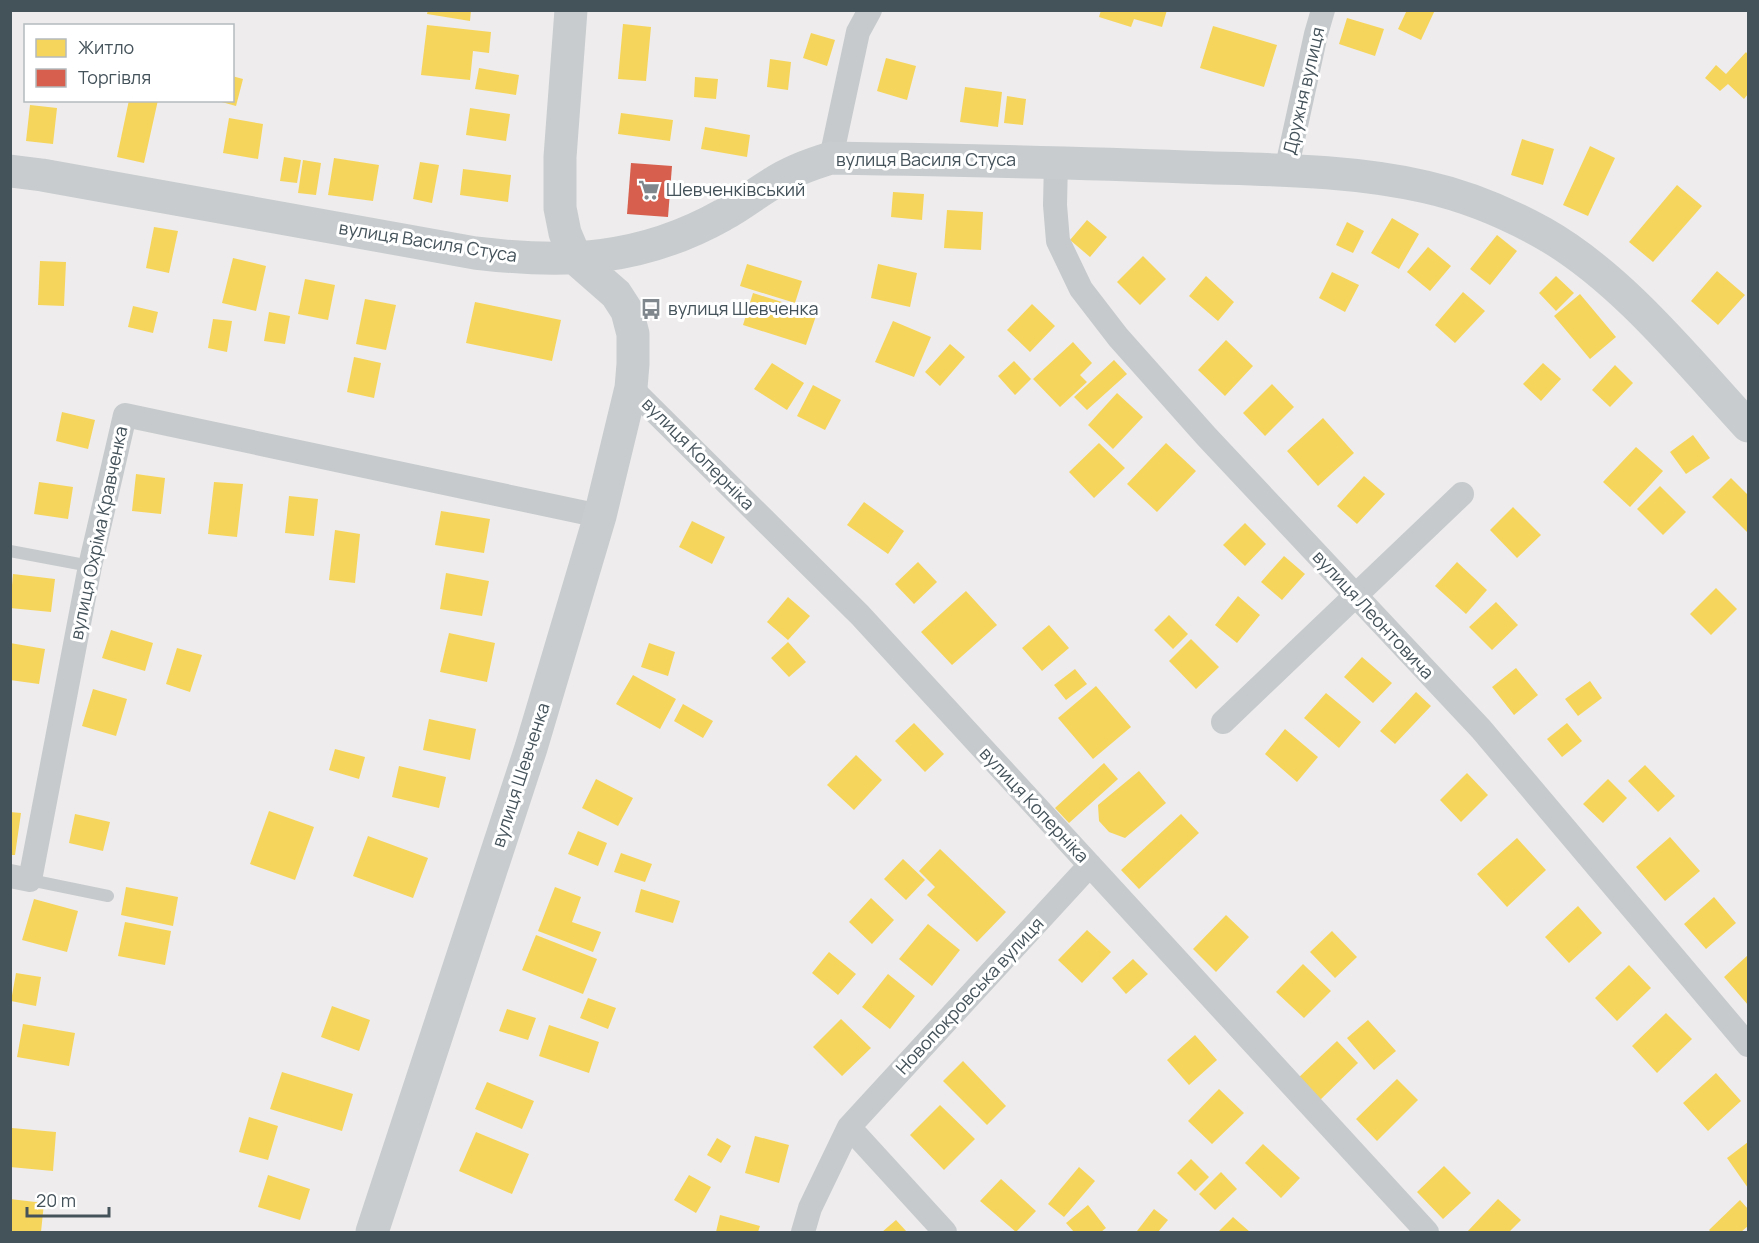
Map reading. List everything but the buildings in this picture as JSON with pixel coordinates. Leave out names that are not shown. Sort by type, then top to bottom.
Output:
[{"type":"main road","name":"вулиця Шевченка","points":[[372,1233],[531,748],[600,516],[631,388],[633,334],[627,312],[616,294],[576,259],[565,233],[560,208],[560,157],[571,10]]},
{"type":"main road","name":"вулиця Василя Стуса","points":[[10,171],[77,181],[475,254],[514,258],[576,259],[626,253],[658,244],[723,216],[774,182],[804,166],[831,158],[1056,161],[1360,176],[1429,187],[1468,200],[1543,234],[1576,255],[1649,319],[1749,426]]},
{"type":"street","points":[[831,158],[858,32],[870,10]]},
{"type":"street","name":"Дружня вулиця","points":[[1286,171],[1323,10]]},
{"type":"street","name":"вулиця Леонтовича","points":[[1056,161],[1055,205],[1058,241],[1081,290],[1118,337],[1206,436],[1481,729],[1749,1044]]},
{"type":"street","name":"вулиця Коперніка","points":[[631,388],[860,615],[1427,1233]]},
{"type":"street","name":"вулиця Охріма Кравченка","points":[[20,878],[125,415],[600,516]]},
{"type":"street","points":[[1223,722],[1462,494]]},
{"type":"street","name":"Новопокровська вулиця","points":[[803,1233],[810,1208],[849,1127],[1090,865]]},
{"type":"street","points":[[849,1127],[945,1233]]},
{"type":"lane","points":[[10,551],[90,566]]},
{"type":"lane","points":[[20,878],[108,896]]},
{"type":"place","name":"Шевченківський","points":[[649,190]]},
{"type":"place","name":"вулиця Шевченка","points":[[651,309]]}]
